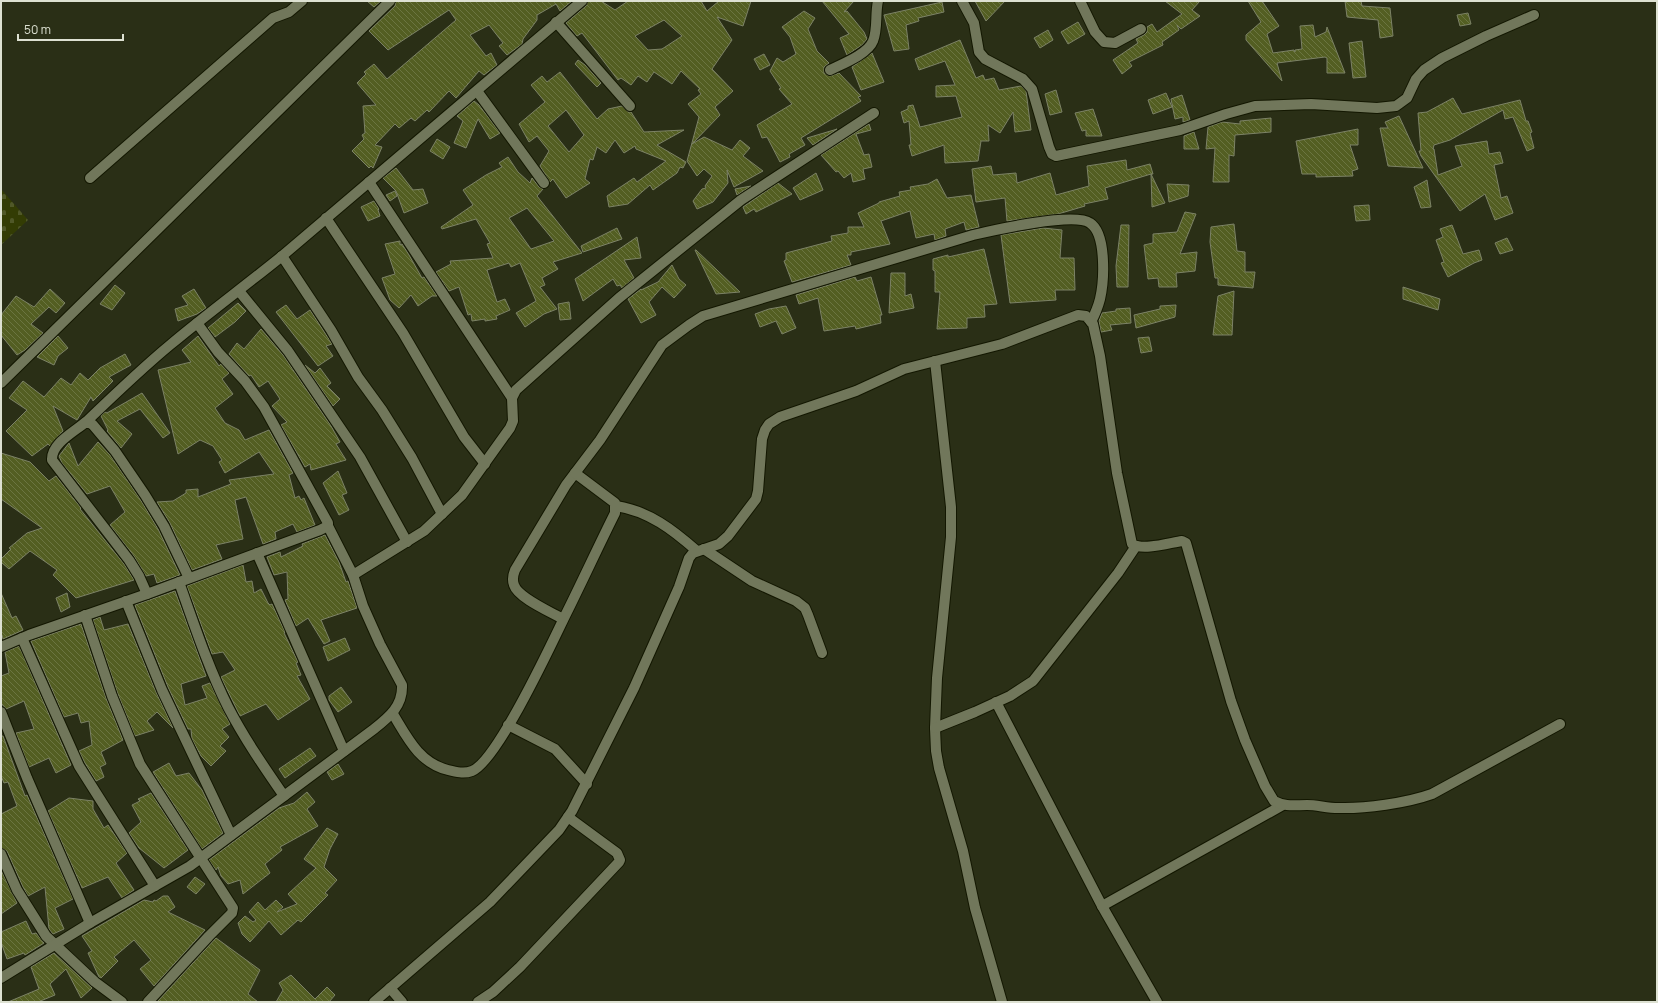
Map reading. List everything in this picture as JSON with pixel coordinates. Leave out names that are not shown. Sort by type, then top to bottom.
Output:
[{"type":"street","points":[[90,178],[273,18],[290,12],[302,1]]},
{"type":"street","points":[[1,383],[390,1]]},
{"type":"street","points":[[147,594],[130,560],[52,460],[52,455],[59,444],[85,423],[133,376],[224,301],[239,291],[282,256],[582,1]]},
{"type":"street","points":[[830,70],[860,55],[871,46],[874,35],[878,1]]},
{"type":"street","points":[[962,1],[974,23],[979,52],[985,59],[1023,79],[1032,89],[1049,148],[1052,154],[1056,156],[1180,130],[1226,114],[1268,104],[1311,104],[1377,108],[1396,106],[1407,98],[1416,79],[1424,70],[1442,58],[1486,36],[1534,15]]},
{"type":"street","points":[[1080,1],[1096,32],[1104,42],[1115,43],[1141,29]]},
{"type":"street","points":[[556,22],[630,106]]},
{"type":"street","points":[[477,91],[544,183]]},
{"type":"street","points":[[353,575],[424,531],[462,495],[506,435],[513,421],[512,398],[516,390],[542,366],[619,298],[741,200],[874,113]]},
{"type":"street","points":[[369,182],[512,398]]},
{"type":"street","points":[[326,218],[403,333],[464,437],[485,464]]},
{"type":"street","points":[[563,619],[521,594],[514,588],[513,576],[515,570],[575,473],[600,440],[662,345],[704,316],[973,235],[1006,228],[1062,220],[1082,220],[1090,223],[1098,233],[1102,247],[1103,271],[1100,298],[1091,322]]},
{"type":"street","points":[[282,256],[330,330],[358,377],[382,410],[412,458],[442,514]]},
{"type":"street","points":[[239,291],[288,351],[356,451],[407,542]]},
{"type":"street","points":[[374,1002],[490,902],[559,830],[568,817],[587,784],[634,688],[679,587],[689,558],[693,553],[719,544],[728,536],[756,499],[762,440],[765,430],[774,420],[856,391],[904,369],[1002,344],[1078,315],[1086,316],[1093,324],[1100,356],[1117,473],[1132,544],[1143,547],[1182,541],[1186,544],[1231,701],[1242,733],[1269,794],[1274,801],[1283,805],[1308,805],[1339,808],[1388,804],[1420,798],[1432,794],[1560,724]]},
{"type":"street","points":[[1,978],[90,923],[190,866],[374,729],[393,714],[399,703],[402,685],[380,644],[363,606],[353,575],[328,526],[328,523],[264,407],[245,381],[218,352],[197,323]]},
{"type":"street","points":[[935,361],[951,507],[950,536],[937,678],[935,728],[939,768],[963,851],[975,908],[1002,1002]]},
{"type":"street","points":[[85,423],[90,423],[93,425],[128,469],[164,526],[189,578]]},
{"type":"street","points":[[575,473],[612,501],[616,506],[640,511],[655,519],[700,550],[752,581],[796,601],[805,608],[822,653]]},
{"type":"street","points":[[393,714],[414,747],[424,759],[444,769],[457,772],[466,772],[477,768],[487,758],[533,682],[615,513],[616,506]]},
{"type":"street","points":[[1,647],[328,526]]},
{"type":"street","points":[[935,728],[996,702],[1033,681],[1118,573],[1136,546]]},
{"type":"street","points":[[257,553],[344,750]]},
{"type":"street","points":[[179,582],[208,661],[228,707],[259,761],[284,796]]},
{"type":"street","points":[[126,601],[162,690],[231,835]]},
{"type":"street","points":[[85,616],[112,696],[140,764],[232,906],[233,911],[148,1002]]},
{"type":"street","points":[[22,638],[79,766],[155,886]]},
{"type":"street","points":[[996,702],[1102,906],[1157,1002]]},
{"type":"street","points":[[1,712],[27,778],[90,923]]},
{"type":"street","points":[[508,725],[556,749],[587,784]]},
{"type":"street","points":[[1102,906],[1283,805]]},
{"type":"street","points":[[478,1002],[493,992],[520,967],[620,860],[618,853],[568,817]]},
{"type":"street","points":[[1,854],[14,884],[46,936],[95,982],[122,1002]]},
{"type":"street","points":[[390,988],[402,1002]]},
{"type":"green space","points":[[1,189],[28,220],[1,245]]},
{"type":"building","points":[[367,1],[381,1],[374,7]]},
{"type":"building","points":[[396,1],[572,1],[560,11],[556,4],[537,15],[537,20],[523,39],[522,44],[507,55],[499,46],[503,43],[489,25],[470,35],[486,56],[491,53],[497,65],[484,75],[479,71],[456,98],[449,91],[429,112],[427,110],[415,121],[411,118],[399,128],[395,124],[375,145],[382,147],[373,168],[371,166],[369,168],[352,151],[364,139],[362,135],[365,133],[363,106],[376,105],[357,83],[366,74],[364,72],[374,64],[387,79],[456,20],[449,10],[388,50],[369,31],[395,6]]},
{"type":"building","points":[[588,1],[601,1],[615,10],[628,1],[701,1],[707,11],[719,1],[751,1],[743,26],[717,17],[732,40],[712,69],[733,91],[715,107],[720,115],[692,144],[704,137],[732,150],[740,140],[750,148],[743,156],[763,171],[734,187],[727,170],[728,183],[713,202],[697,209],[693,201],[702,189],[706,188],[705,186],[712,176],[704,169],[697,176],[687,161],[699,117],[688,104],[701,94],[698,90],[700,89],[681,71],[672,84],[654,72],[647,82],[638,76],[631,85],[621,78],[618,80],[582,33],[577,36],[566,23],[586,6]],"holes":[[[664,20],[682,36],[662,49],[648,50],[635,36]]]},
{"type":"building","points":[[822,1],[854,1],[844,12],[847,11],[864,32],[867,39],[862,45],[847,55],[840,38],[849,34]]},
{"type":"building","points":[[975,1],[1005,1],[986,21]]},
{"type":"building","points":[[1165,1],[1200,1],[1192,10],[1200,16],[1181,29],[1177,25],[1179,30],[1162,42],[1163,45],[1129,62],[1132,66],[1122,74],[1113,60],[1138,43],[1136,39],[1147,32],[1147,27],[1152,24],[1157,32],[1182,14]]},
{"type":"building","points":[[1248,1],[1262,1],[1279,26],[1267,34],[1273,53],[1294,50],[1295,52],[1295,50],[1302,49],[1300,26],[1313,25],[1315,37],[1326,32],[1327,27],[1345,73],[1327,73],[1327,58],[1325,57],[1277,63],[1282,81],[1246,40],[1246,35],[1261,22]]},
{"type":"building","points":[[1345,1],[1361,1],[1362,6],[1390,8],[1393,36],[1380,38],[1378,20],[1347,17]]},
{"type":"building","points":[[942,2],[944,12],[918,18],[919,21],[906,25],[909,49],[894,51],[884,15]]},
{"type":"building","points":[[804,11],[815,18],[808,29],[817,51],[829,63],[824,67],[824,73],[830,76],[839,73],[861,96],[858,97],[861,101],[801,138],[805,145],[789,154],[790,157],[780,162],[767,137],[762,138],[757,125],[792,104],[779,89],[781,88],[770,71],[777,58],[783,62],[796,54],[790,37],[782,27]]},
{"type":"building","points":[[1468,13],[1471,24],[1460,26],[1457,15]]},
{"type":"building","points":[[1078,22],[1085,34],[1068,44],[1061,32]]},
{"type":"building","points":[[1048,30],[1053,40],[1040,48],[1034,38]]},
{"type":"building","points":[[960,40],[976,78],[983,75],[985,80],[994,78],[999,90],[1021,86],[1026,91],[1031,130],[1015,132],[1013,112],[1000,133],[988,125],[989,141],[981,141],[978,161],[945,163],[944,145],[912,156],[909,145],[911,145],[909,121],[904,123],[901,112],[908,109],[908,106],[913,105],[920,127],[962,117],[956,96],[936,97],[936,86],[955,85],[945,61],[919,70],[915,59]]},
{"type":"building","points":[[1362,41],[1366,77],[1353,78],[1349,43]]},
{"type":"building","points":[[872,53],[884,82],[861,90],[852,67]]},
{"type":"building","points":[[764,54],[770,65],[760,70],[754,59]]},
{"type":"building","points":[[578,60],[585,65],[601,83],[597,87],[575,64]]},
{"type":"building","points":[[560,72],[597,119],[608,109],[622,106],[628,112],[631,112],[644,132],[684,130],[657,145],[686,162],[683,168],[680,167],[677,173],[653,190],[650,185],[628,204],[609,207],[607,196],[634,178],[637,182],[666,161],[636,149],[635,146],[624,153],[615,140],[606,153],[597,147],[593,160],[590,159],[585,179],[590,183],[566,198],[553,179],[550,182],[540,166],[549,151],[537,136],[529,142],[519,124],[545,102],[531,85],[542,76],[547,82]],"holes":[[[566,110],[584,135],[569,152],[548,126]]]},
{"type":"building","points":[[1056,90],[1062,112],[1050,115],[1045,94]]},
{"type":"building","points":[[1166,93],[1172,107],[1153,114],[1148,100]]},
{"type":"building","points":[[1182,95],[1190,120],[1183,122],[1183,117],[1175,119],[1171,99]]},
{"type":"building","points":[[1453,98],[1462,114],[1520,100],[1526,121],[1528,121],[1532,132],[1530,133],[1534,148],[1527,151],[1513,117],[1505,119],[1503,110],[1450,140],[1434,145],[1433,149],[1438,175],[1462,166],[1455,146],[1487,141],[1489,154],[1500,152],[1503,163],[1494,165],[1501,198],[1507,196],[1513,213],[1495,220],[1485,194],[1460,211],[1421,156],[1419,151],[1421,151],[1418,113],[1427,112]]},
{"type":"building","points":[[474,101],[479,105],[500,133],[490,139],[478,119],[466,148],[454,143],[463,121],[457,116]]},
{"type":"building","points":[[1093,109],[1102,136],[1086,136],[1086,130],[1082,131],[1075,113]]},
{"type":"building","points":[[1399,116],[1423,168],[1388,166],[1380,128],[1388,128],[1385,122]]},
{"type":"building","points":[[1271,118],[1271,132],[1235,135],[1234,156],[1229,155],[1229,182],[1213,182],[1215,148],[1206,149],[1208,127],[1222,122],[1240,124],[1240,121]]},
{"type":"building","points":[[869,124],[871,130],[856,134],[864,155],[869,154],[872,167],[863,169],[865,179],[853,182],[851,173],[844,178],[838,171],[836,172],[821,155]]},
{"type":"building","points":[[837,129],[813,145],[807,138],[834,130]]},
{"type":"building","points":[[1358,129],[1358,145],[1350,145],[1358,169],[1352,171],[1353,176],[1316,177],[1316,174],[1302,174],[1296,141]]},
{"type":"building","points":[[1194,132],[1199,149],[1184,149],[1184,136]]},
{"type":"building","points":[[437,139],[450,147],[443,159],[430,151]]},
{"type":"building","points":[[508,157],[518,172],[530,183],[532,178],[539,187],[543,189],[537,196],[582,253],[553,262],[558,269],[542,278],[545,285],[540,287],[557,309],[544,314],[525,327],[516,313],[536,301],[520,263],[511,267],[509,263],[487,270],[497,302],[505,299],[510,310],[496,316],[497,319],[485,321],[485,319],[472,321],[471,314],[468,315],[459,287],[449,291],[436,272],[451,264],[450,261],[493,258],[487,244],[490,243],[476,219],[442,229],[441,227],[473,205],[463,190],[486,175],[502,167],[499,163]],"holes":[[[527,208],[554,241],[531,249],[509,218]]]},
{"type":"building","points":[[1126,160],[1127,170],[1150,164],[1153,174],[1105,188],[1108,199],[1084,204],[1085,206],[1058,214],[1007,221],[1005,198],[976,202],[972,169],[991,166],[993,175],[1016,173],[1017,183],[1050,173],[1056,195],[1089,186],[1087,166]]},
{"type":"building","points":[[396,168],[413,190],[423,189],[428,203],[404,213],[396,191],[383,178]]},
{"type":"building","points":[[816,173],[823,190],[800,200],[793,188]]},
{"type":"building","points":[[1151,174],[1165,203],[1152,207]]},
{"type":"building","points":[[937,179],[947,198],[971,195],[979,227],[966,230],[964,222],[945,229],[946,236],[935,240],[934,234],[916,238],[910,211],[881,221],[890,244],[851,252],[851,255],[847,255],[851,265],[792,282],[784,261],[786,260],[786,253],[832,241],[831,236],[848,233],[848,227],[864,227],[858,213],[879,202],[900,196],[899,192],[911,190],[910,187],[928,184]]},
{"type":"building","points":[[1427,180],[1431,207],[1421,208],[1414,187]]},
{"type":"building","points":[[778,183],[792,194],[756,212],[754,209],[746,214],[743,207]]},
{"type":"building","points":[[1167,184],[1189,185],[1188,196],[1169,202]]},
{"type":"building","points":[[751,186],[737,195],[735,189]]},
{"type":"building","points":[[395,191],[397,196],[390,201],[386,195]]},
{"type":"building","points":[[374,201],[379,209],[380,216],[368,221],[361,207]]},
{"type":"building","points":[[1369,205],[1370,220],[1356,221],[1354,206]]},
{"type":"building","points":[[1185,212],[1196,214],[1180,254],[1197,252],[1195,271],[1176,273],[1177,287],[1159,287],[1158,278],[1148,279],[1144,245],[1153,243],[1153,234],[1177,232]]},
{"type":"building","points":[[1234,224],[1237,251],[1245,252],[1245,272],[1255,272],[1253,288],[1218,285],[1218,278],[1215,278],[1210,242],[1211,227]]},
{"type":"building","points":[[1121,225],[1129,225],[1128,287],[1117,287],[1116,266]]},
{"type":"building","points":[[1452,225],[1463,254],[1479,250],[1482,260],[1448,277],[1441,263],[1444,262],[1436,240],[1443,237],[1440,229]]},
{"type":"building","points":[[617,228],[622,239],[583,252],[581,246]]},
{"type":"building","points":[[1043,228],[1062,230],[1060,258],[1074,258],[1075,290],[1055,290],[1056,300],[1010,303],[1001,235]]},
{"type":"building","points":[[637,237],[641,258],[624,260],[634,278],[622,288],[620,285],[617,286],[613,279],[583,301],[575,279]]},
{"type":"building","points":[[1507,238],[1513,250],[1500,254],[1495,243]]},
{"type":"building","points":[[400,241],[400,245],[402,244],[422,278],[424,277],[437,296],[432,296],[418,306],[411,295],[399,308],[390,300],[382,278],[395,274],[385,244]]},
{"type":"building","points":[[984,249],[997,304],[984,305],[985,317],[967,318],[967,328],[937,329],[940,292],[935,292],[935,271],[933,270],[933,259]]},
{"type":"building","points":[[696,250],[740,292],[716,294]]},
{"type":"building","points":[[672,265],[679,279],[686,285],[674,298],[662,287],[649,302],[656,315],[641,323],[628,299],[641,289],[658,282]]},
{"type":"building","points":[[891,273],[905,273],[905,296],[911,294],[914,308],[889,313]]},
{"type":"building","points":[[855,277],[857,281],[871,277],[882,315],[880,315],[881,323],[856,329],[855,326],[824,331],[818,298],[799,304],[796,295]]},
{"type":"building","points":[[115,285],[125,293],[112,310],[100,304]]},
{"type":"building","points":[[1403,287],[1440,299],[1438,310],[1403,299]]},
{"type":"building","points":[[50,289],[65,303],[56,313],[49,307],[31,324],[43,333],[25,350],[17,355],[1,335],[1,315],[16,296],[34,307]]},
{"type":"building","points":[[194,289],[206,308],[197,314],[178,321],[175,309],[188,305],[182,296]]},
{"type":"building","points":[[1234,291],[1232,335],[1213,335],[1218,296]]},
{"type":"building","points":[[569,302],[571,319],[560,320],[558,304]]},
{"type":"building","points":[[238,303],[246,311],[235,322],[215,337],[208,328]]},
{"type":"building","points":[[286,305],[297,319],[310,310],[332,344],[326,346],[333,356],[318,366],[276,312]]},
{"type":"building","points":[[1176,305],[1175,317],[1136,328],[1134,315],[1160,309],[1160,306]]},
{"type":"building","points":[[786,306],[796,328],[782,334],[776,321],[760,327],[755,314],[769,309]]},
{"type":"building","points":[[1130,308],[1131,323],[1110,325],[1112,330],[1101,332],[1099,321],[1102,313],[1116,311],[1116,309]]},
{"type":"building","points":[[261,329],[283,355],[331,426],[340,442],[336,444],[346,460],[311,470],[310,464],[305,467],[281,425],[287,422],[272,406],[280,399],[268,381],[259,387],[251,375],[249,376],[229,354],[237,343],[244,349]]},
{"type":"building","points":[[58,336],[68,348],[58,356],[54,365],[37,357]]},
{"type":"building","points":[[198,336],[219,366],[221,364],[229,373],[222,379],[233,394],[215,408],[225,423],[239,430],[245,440],[269,430],[293,473],[289,475],[295,498],[299,496],[301,500],[304,498],[315,525],[297,532],[293,524],[275,532],[276,539],[263,544],[246,497],[235,500],[243,539],[216,545],[222,559],[192,570],[170,523],[157,502],[173,501],[186,493],[186,490],[198,489],[198,497],[231,484],[229,480],[274,474],[259,452],[225,473],[219,462],[222,460],[213,446],[200,440],[178,454],[158,370],[191,362],[182,350]]},
{"type":"building","points":[[1149,337],[1152,351],[1141,353],[1138,338]]},
{"type":"building","points":[[125,354],[131,365],[109,377],[113,381],[93,401],[91,397],[77,420],[53,406],[63,431],[50,446],[48,444],[32,456],[6,431],[27,410],[9,398],[23,381],[44,397],[61,378],[71,385],[80,373],[88,380],[100,368]]},
{"type":"building","points":[[305,365],[315,373],[320,368],[331,383],[327,386],[340,399],[333,406]]},
{"type":"building","points":[[142,393],[170,433],[163,438],[140,409],[117,421],[132,434],[121,448],[107,431],[108,430],[101,416],[105,412],[107,413]]},
{"type":"building","points":[[98,442],[110,455],[140,499],[158,529],[180,575],[157,583],[154,574],[146,576],[134,556],[110,525],[125,512],[110,486],[87,494],[62,463],[59,456],[69,443],[78,466]]},
{"type":"building","points":[[1,453],[30,462],[49,481],[56,476],[124,564],[134,580],[76,598],[53,575],[57,570],[30,551],[9,569],[1,562],[1,559],[11,549],[9,548],[27,533],[42,528],[1,499]]},
{"type":"building","points":[[338,471],[347,493],[342,495],[349,510],[339,515],[323,483]]},
{"type":"building","points":[[325,535],[339,562],[346,582],[348,581],[357,608],[321,620],[330,641],[324,644],[308,618],[296,626],[285,600],[288,599],[287,572],[274,575],[267,557],[280,552],[281,557],[303,546],[302,544]]},
{"type":"building","points":[[243,565],[246,582],[252,581],[254,593],[261,589],[268,603],[270,605],[272,604],[298,662],[296,663],[301,675],[297,676],[310,699],[278,720],[266,704],[240,716],[221,677],[235,670],[223,652],[212,654],[187,586]]},
{"type":"building","points":[[175,591],[206,676],[181,684],[185,705],[207,698],[202,686],[210,683],[230,724],[222,729],[229,737],[220,746],[226,751],[211,766],[201,756],[192,739],[191,729],[188,729],[168,687],[135,605]]},
{"type":"building","points":[[1,593],[12,618],[16,616],[23,630],[3,639],[2,635],[1,636]]},
{"type":"building","points":[[67,593],[70,607],[61,612],[56,598]]},
{"type":"building","points":[[100,617],[104,630],[128,624],[156,692],[173,728],[157,712],[147,721],[154,730],[135,736],[118,694],[93,620]]},
{"type":"building","points":[[81,624],[106,698],[123,740],[101,752],[106,764],[100,767],[104,777],[96,781],[79,751],[92,745],[89,721],[81,723],[78,713],[64,717],[31,641]]},
{"type":"building","points":[[345,638],[350,650],[328,661],[323,647]]},
{"type":"building","points":[[19,646],[71,765],[56,773],[49,758],[29,767],[16,733],[34,729],[24,701],[6,709],[1,703],[1,676],[9,673],[5,652]]},
{"type":"building","points":[[341,687],[352,702],[338,712],[329,700],[329,696]]},
{"type":"building","points":[[1,736],[3,736],[25,796],[27,795],[73,899],[55,908],[64,929],[53,934],[49,929],[45,887],[28,896],[7,851],[1,848],[1,814],[17,806],[8,782],[4,783],[1,776]]},
{"type":"building","points":[[310,748],[316,756],[285,778],[279,769]]},
{"type":"building","points":[[169,763],[176,776],[189,773],[202,790],[223,833],[202,849],[153,772]]},
{"type":"building","points":[[338,764],[344,774],[332,780],[327,772]]},
{"type":"building","points":[[307,792],[315,802],[307,809],[318,826],[280,847],[282,850],[265,864],[270,873],[243,894],[240,880],[228,884],[221,876],[218,867],[216,870],[209,860],[279,808],[294,803]]},
{"type":"building","points":[[151,793],[188,850],[164,868],[139,848],[129,833],[141,822],[132,805],[140,801],[138,799]]},
{"type":"building","points":[[69,798],[93,801],[93,809],[104,828],[108,825],[127,853],[116,863],[134,890],[122,898],[108,877],[82,888],[48,811]]},
{"type":"building","points":[[327,828],[338,834],[330,849],[324,867],[337,880],[325,893],[328,895],[301,922],[298,920],[281,935],[269,921],[250,942],[242,934],[238,923],[245,916],[253,922],[256,920],[249,912],[258,902],[265,910],[276,900],[283,907],[277,912],[297,904],[288,894],[316,868],[304,859]]},
{"type":"building","points":[[1,870],[17,903],[1,914]]},
{"type":"building","points":[[195,877],[205,884],[196,894],[187,887]]},
{"type":"building","points":[[163,896],[168,896],[175,907],[168,912],[205,930],[154,986],[140,969],[151,960],[134,940],[114,957],[118,961],[101,978],[99,977],[88,953],[92,951],[82,936],[144,900],[153,902],[154,900],[156,901]]},
{"type":"building","points":[[26,921],[32,934],[36,933],[44,943],[25,955],[24,953],[7,959],[1,942],[1,932]]},
{"type":"building","points":[[216,938],[260,970],[248,994],[258,1002],[157,1002]]},
{"type":"building","points":[[54,953],[92,988],[81,998],[66,969],[50,984],[55,995],[38,1002],[8,1002],[39,989],[31,967]]},
{"type":"building","points":[[291,975],[315,999],[327,987],[335,995],[329,1002],[276,1002],[283,990],[279,983]]}]
